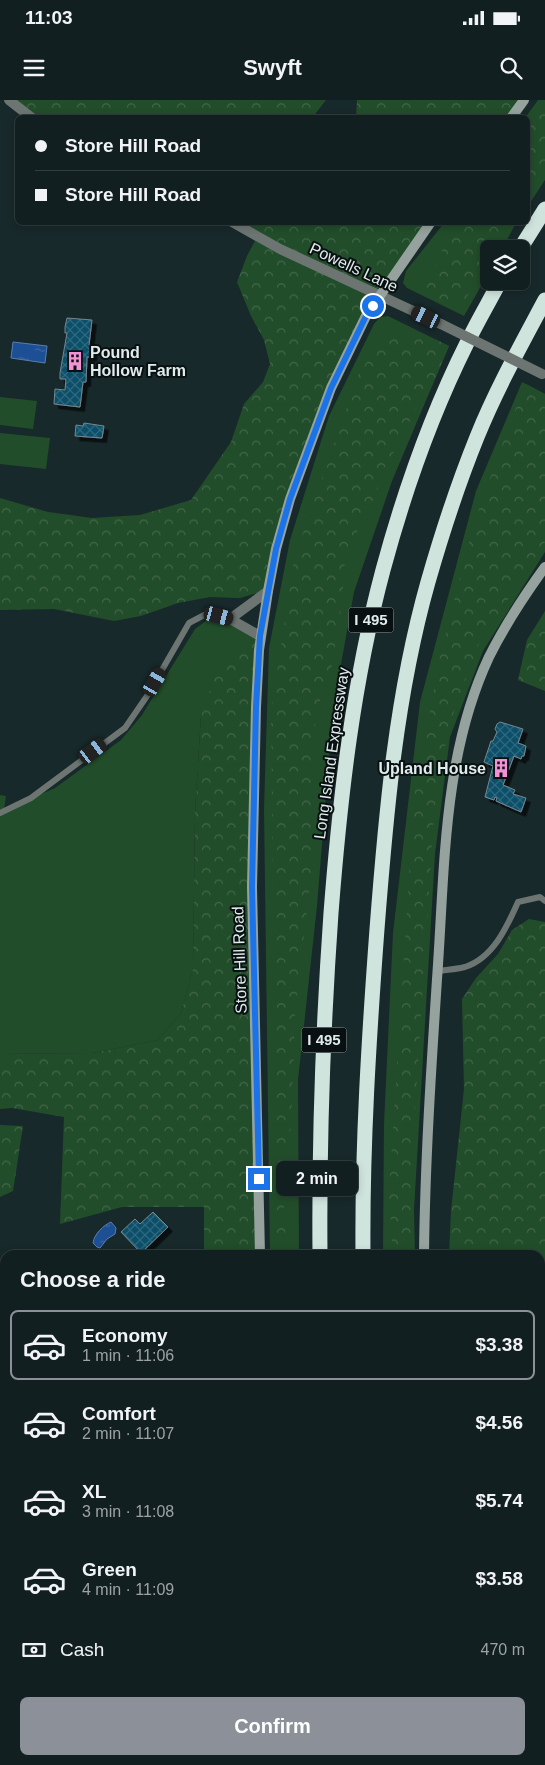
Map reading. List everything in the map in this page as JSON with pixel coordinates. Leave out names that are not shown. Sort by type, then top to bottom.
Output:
[{"type":"highway","points":[[526,240],[545,209]]},
{"type":"highway","name":"Long Island Expressway","points":[[320,1250],[321,1099],[326,981],[345,758],[362,660],[383,569],[406,492],[434,416],[467,344],[495,290]]},
{"type":"highway","name":"I 495","points":[[363,1250],[366,1110],[377,922],[392,767],[407,672],[428,584],[451,510],[477,437],[509,367],[545,300]]},
{"type":"highway","points":[[310,1250],[321,1099]]},
{"type":"main road","points":[[513,115],[524,100]]},
{"type":"main road","name":"Store Hill Road","points":[[260,1250],[252,887],[256,707],[260,636],[276,549],[290,499],[324,405],[366,316],[429,225]]},
{"type":"main road","points":[[424,1250],[425,1164],[448,819],[454,771],[459,743],[474,694],[489,657],[510,619],[545,567]]},
{"type":"street","points":[[9,100],[28,115]]},
{"type":"street","name":"Powells Lane","points":[[237,225],[280,249],[544,374]]},
{"type":"street","points":[[260,636],[230,619],[268,591]]},
{"type":"lane","points":[[0,813],[31,798],[124,728],[147,696],[189,622],[208,613],[230,619]]},
{"type":"lane","points":[[438,971],[464,967],[481,960],[504,932],[518,902],[540,897],[545,901]]},
{"type":"green space","points":[[9,100],[326,100],[314,115],[29,115]]},
{"type":"green space","points":[[357,100],[524,100],[513,115],[356,115]]},
{"type":"green space","points":[[538,100],[545,100],[545,180],[530,203],[530,115],[527,115]]},
{"type":"green space","points":[[545,103],[545,170],[530,192],[530,124]]},
{"type":"green space","points":[[236,225],[430,225],[400,265],[331,387],[264,591],[240,598],[210,597],[178,603],[141,616],[114,621],[54,609],[0,610],[0,498],[48,512],[92,518],[140,515],[191,500],[231,442],[244,404],[263,382],[270,364],[264,340],[251,316],[237,282],[257,237]]},
{"type":"green space","points":[[442,225],[515,225],[507,240],[480,240],[480,288],[464,316],[407,288],[403,283],[406,271]]},
{"type":"green space","points":[[461,225],[512,225],[503,240],[480,240],[480,279],[462,303],[438,300],[425,293],[425,286],[443,249]]},
{"type":"green space","points":[[388,316],[449,346],[392,481],[354,592],[333,709],[317,906],[298,1080],[299,1250],[270,1250],[264,809],[269,648],[290,540],[329,416],[374,324],[380,317]]},
{"type":"green space","points":[[395,338],[435,339],[449,346],[432,386],[424,389],[404,434],[384,468],[376,494],[345,559],[342,602],[331,671],[316,711],[312,775],[312,865],[295,1015],[291,1124],[283,1192],[287,1250],[277,1250],[271,713],[294,559],[359,373],[376,349]]},
{"type":"green space","points":[[522,382],[545,394],[545,552],[483,651],[450,737],[435,854],[414,1210],[415,1250],[383,1250],[384,1124],[393,933],[420,702],[476,491]]},
{"type":"green space","points":[[526,384],[545,394],[545,542],[477,647],[448,729],[434,812],[413,1141],[411,1250],[393,1250],[389,1194],[414,797],[440,656],[474,523]]},
{"type":"green space","points":[[0,397],[37,401],[33,429],[0,425]]},
{"type":"green space","points":[[0,433],[50,438],[46,469],[0,464]]},
{"type":"green space","points":[[545,611],[545,691],[518,680],[527,640]]},
{"type":"green space","points":[[210,618],[218,618],[260,636],[249,643],[201,715],[195,814],[193,968],[181,1013],[158,1040],[92,1053],[0,1054],[0,795],[6,796],[4,810],[55,788],[121,740],[142,715],[195,629]]},
{"type":"green space","points":[[260,636],[252,887],[260,1250],[204,1250],[204,1207],[122,1207],[60,1224],[64,1117],[12,1108],[0,1109],[0,1054],[92,1053],[158,1040],[181,1013],[193,968],[195,814],[201,715],[219,666],[234,649]]},
{"type":"green space","points":[[529,919],[545,922],[545,1250],[449,1250],[451,1211],[464,1089],[462,999],[476,978],[498,954],[512,930]]},
{"type":"green space","points":[[0,1125],[23,1126],[13,1191],[0,1197]]},
{"type":"water","points":[[13,342],[47,346],[45,363],[11,358]]},
{"type":"water","points":[[111,1222],[116,1228],[115,1234],[107,1239],[100,1248],[97,1247],[93,1243],[95,1236]]},
{"type":"building","name":"Pound Hollow Farm","points":[[67,318],[92,320],[89,345],[93,346],[92,357],[87,357],[86,382],[83,382],[80,407],[54,404],[55,389],[65,390],[66,379],[60,379],[60,373],[67,333],[65,333],[65,327]]},
{"type":"building","points":[[84,423],[104,426],[102,438],[75,436],[76,425],[83,426]]},
{"type":"building","name":"Upland House","points":[[500,722],[523,729],[518,743],[526,746],[524,756],[521,759],[514,756],[503,785],[515,790],[513,794],[526,798],[521,812],[496,801],[497,798],[495,797],[494,800],[485,797],[493,766],[484,762],[491,741],[493,741],[497,732],[495,729],[497,724]]},
{"type":"building","points":[[153,1212],[168,1227],[144,1250],[138,1250],[121,1232],[135,1219],[140,1224]]},
{"type":"place","name":"Pound Hollow Farm","points":[[75,361]]},
{"type":"place","name":"Upland House","points":[[501,768]]},
{"type":"route","points":[[259,1179],[252,887],[256,707],[260,636],[276,549],[290,499],[331,388],[366,316],[373,306]]}]
